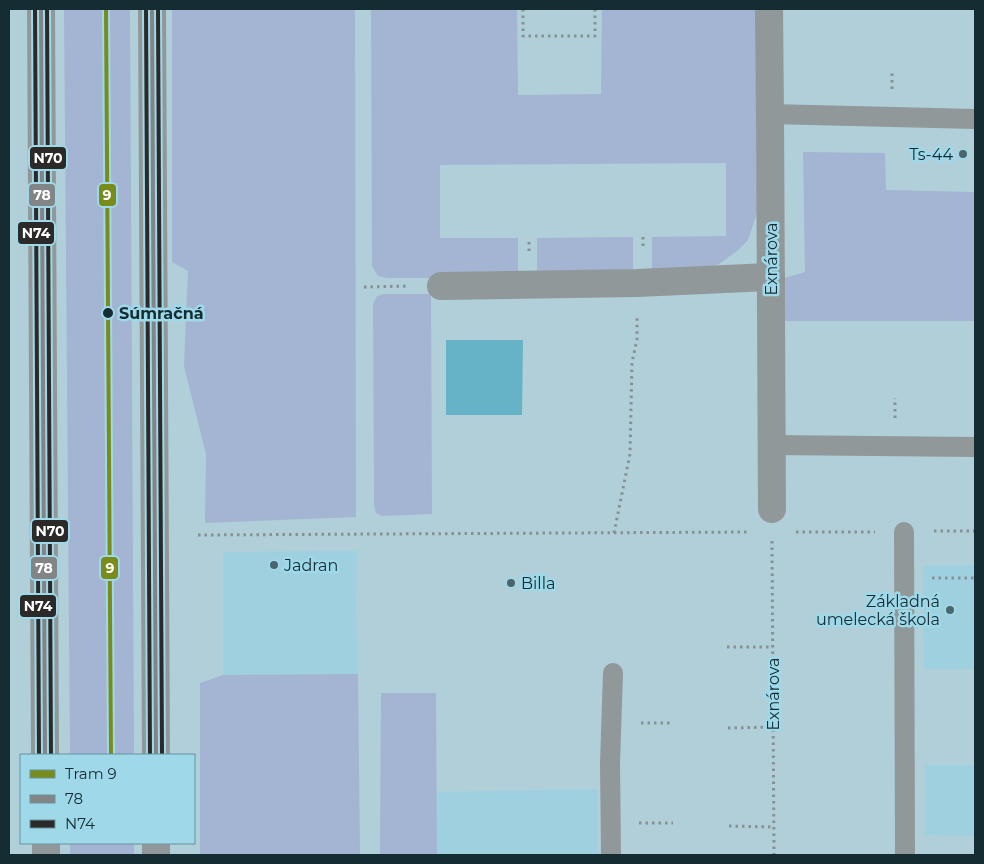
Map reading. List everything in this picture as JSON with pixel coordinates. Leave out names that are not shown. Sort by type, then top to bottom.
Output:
[{"type":"street","points":[[41,9],[45,754]]},
{"type":"street","points":[[152,9],[156,454],[156,754]]},
{"type":"street","name":"Exnárova","points":[[768,9],[772,509]]},
{"type":"street","points":[[441,286],[637,283],[771,276]]},
{"type":"lane","points":[[770,114],[975,119]]},
{"type":"lane","points":[[772,445],[975,447]]},
{"type":"lane","points":[[904,532],[905,855]]},
{"type":"lane","points":[[611,855],[610,763],[613,673]]},
{"type":"path","points":[[523,9],[523,36],[595,36],[595,9]]},
{"type":"path","points":[[198,535],[614,533],[630,454],[632,362],[637,340],[637,283]]},
{"type":"path","points":[[364,287],[441,286]]},
{"type":"path","name":"Exnárova","points":[[772,540],[774,855]]},
{"type":"path","points":[[924,578],[975,578]]},
{"type":"path","points":[[727,647],[773,647]]},
{"type":"path","points":[[638,723],[672,723]]},
{"type":"path","points":[[728,728],[773,727]]},
{"type":"path","points":[[631,823],[673,823]]},
{"type":"path","points":[[729,826],[774,827]]},
{"type":"shaded area","points":[[64,9],[130,9],[134,754],[70,754]]},
{"type":"shaded area","points":[[172,9],[355,9],[356,517],[205,523],[206,454],[184,366],[188,271],[172,262]]},
{"type":"shaded area","points":[[371,9],[517,9],[518,95],[601,94],[602,9],[757,9],[757,213],[748,240],[719,264],[704,270],[652,271],[652,237],[726,236],[726,163],[440,165],[440,238],[518,238],[518,278],[387,278],[378,276],[372,266]]},
{"type":"shaded area","points":[[803,152],[885,153],[886,190],[975,192],[975,321],[781,321],[781,279],[805,272]]},
{"type":"shaded area","points":[[633,237],[633,272],[537,272],[537,238]]},
{"type":"shaded area","points":[[384,294],[431,294],[432,514],[382,516],[376,513],[374,505],[373,304],[377,296]]},
{"type":"shaded area","points":[[446,340],[523,340],[522,415],[446,415]]},
{"type":"shaded area","points":[[357,551],[358,674],[223,675],[223,552]]},
{"type":"shaded area","name":"Základná umelecká škola","points":[[975,565],[975,669],[924,669],[923,566]]},
{"type":"shaded area","points":[[358,674],[360,855],[200,855],[200,683],[223,675]]},
{"type":"shaded area","points":[[381,693],[436,693],[437,855],[380,855]]},
{"type":"shaded area","points":[[925,765],[975,765],[975,836],[925,835]]},
{"type":"shaded area","points":[[598,789],[598,855],[437,855],[437,792]]},
{"type":"shaded area","points":[[70,844],[134,844],[134,855],[70,855]]},
{"type":"tram line","name":"9","points":[[106,9],[111,754]]},
{"type":"transit line","name":"N74","points":[[35,9],[39,754]]},
{"type":"transit line","name":"78","points":[[41,9],[45,754]]},
{"type":"transit line","name":"N70","points":[[47,9],[51,754]]},
{"type":"transit line","name":"N74","points":[[146,9],[150,754]]},
{"type":"transit line","name":"78","points":[[152,9],[156,754]]},
{"type":"transit line","name":"N70","points":[[158,9],[162,754]]},
{"type":"place","name":"Ts-44","points":[[963,154]]},
{"type":"place","name":"Súmračná","points":[[108,313]]},
{"type":"place","name":"Jadran","points":[[274,565]]},
{"type":"place","name":"Billa","points":[[511,583]]},
{"type":"place","name":"Základná umelecká škola","points":[[950,610]]}]
